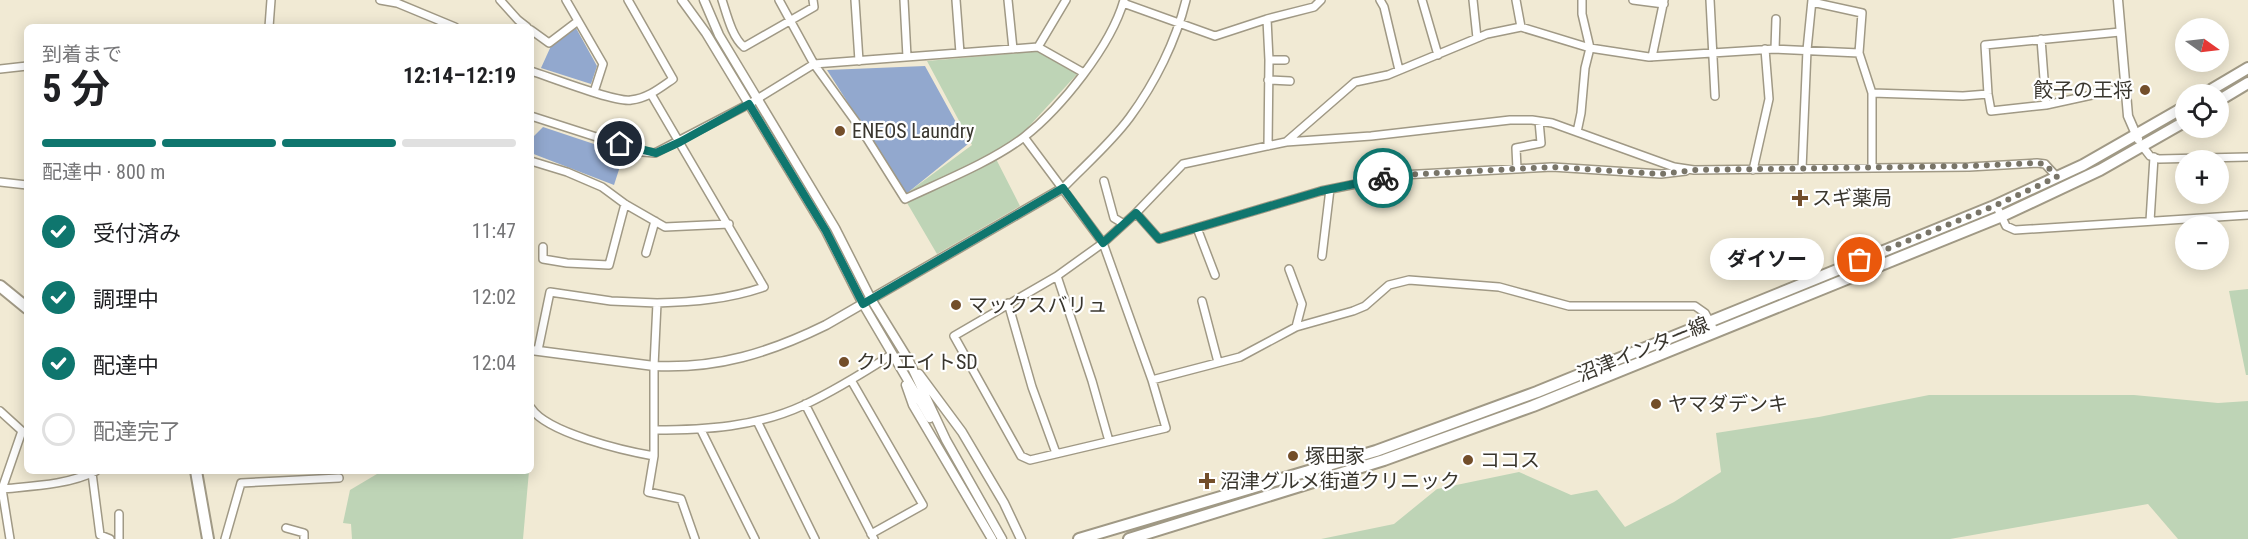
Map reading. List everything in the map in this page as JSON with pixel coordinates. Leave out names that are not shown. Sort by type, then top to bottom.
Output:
[{"type":"main road","points":[[2221,84],[2248,68]]},
{"type":"main road","points":[[2229,95],[2248,84]]},
{"type":"main road","name":"沼津インター線","points":[[1079,539],[1393,445],[1527,396],[1996,205],[2057,177],[2136,136],[2175,113]]},
{"type":"main road","name":"沼津インター線","points":[[1129,539],[1461,434],[2002,216],[2072,184],[2175,128]]},
{"type":"main road","points":[[0,286],[24,306]]},
{"type":"main road","points":[[197,474],[208,539]]},
{"type":"street","points":[[269,24],[271,0]]},
{"type":"street","points":[[380,0],[397,3],[448,24]]},
{"type":"street","points":[[500,0],[523,24]]},
{"type":"street","points":[[566,0],[603,64],[594,92]]},
{"type":"street","points":[[534,72],[629,101],[651,94],[673,79],[628,0]]},
{"type":"street","points":[[682,0],[753,102]]},
{"type":"street","points":[[704,0],[753,102],[903,361],[922,406],[946,440],[1002,539]]},
{"type":"street","points":[[722,0],[732,28],[740,44],[744,46],[814,8],[813,0]]},
{"type":"street","points":[[779,0],[814,64],[861,129],[905,200],[978,164],[1024,137],[1065,97],[1084,73],[1100,49],[1124,2],[1215,36],[1314,7],[1321,0]]},
{"type":"street","points":[[855,0],[859,61]]},
{"type":"street","points":[[904,0],[907,57]]},
{"type":"street","points":[[956,0],[960,53]]},
{"type":"street","points":[[1008,0],[1012,49]]},
{"type":"street","points":[[1038,47],[1066,0]]},
{"type":"street","points":[[651,94],[764,287],[738,296],[714,300],[657,303],[611,301],[550,292],[535,350],[654,366],[715,364],[786,344],[826,325],[1063,188],[1130,117],[1160,70],[1186,0]]},
{"type":"street","points":[[1380,0],[1399,70]]},
{"type":"street","points":[[1422,0],[1438,55]]},
{"type":"street","points":[[1473,0],[1477,38]]},
{"type":"street","points":[[1516,0],[1521,27]]},
{"type":"street","points":[[1577,132],[1585,68],[1590,48],[1582,14],[1582,0]]},
{"type":"street","points":[[1633,0],[1664,2],[1652,57]]},
{"type":"street","points":[[1710,0],[1715,96]]},
{"type":"street","points":[[2118,0],[2127,116],[2142,147],[2154,157],[2167,160],[2248,157]]},
{"type":"street","points":[[1802,169],[1807,50],[1812,1],[1862,13],[1859,53],[1872,93],[1872,167]]},
{"type":"street","points":[[1267,19],[1268,146]]},
{"type":"street","points":[[1775,49],[1776,19]]},
{"type":"street","points":[[534,32],[549,43],[578,21]]},
{"type":"street","points":[[1286,142],[1355,82],[1388,75],[1477,38],[1521,27],[1590,48],[1652,57],[1765,49],[1859,53]]},
{"type":"street","points":[[2120,32],[1984,45],[1991,111],[2046,105],[2124,88]]},
{"type":"street","points":[[2041,39],[2046,105]]},
{"type":"street","points":[[534,117],[643,152],[656,153],[753,102],[814,64],[1038,47],[1084,73]]},
{"type":"street","points":[[1753,170],[1769,99],[1765,49]]},
{"type":"street","points":[[1269,60],[1285,60]]},
{"type":"street","points":[[0,69],[24,66]]},
{"type":"street","points":[[1268,80],[1290,81]]},
{"type":"street","points":[[1872,93],[1963,96],[1988,94]]},
{"type":"street","points":[[1024,137],[1103,243],[1152,380],[1166,428],[1030,460],[1021,456],[954,336],[1057,276],[1103,243],[1125,224],[1183,164],[1286,142],[1371,136],[1510,120],[1552,123],[1674,166],[1694,170]]},
{"type":"street","points":[[1517,169],[1516,148],[1541,143],[1539,121]]},
{"type":"street","points":[[2151,221],[2154,157]]},
{"type":"street","points":[[534,162],[567,172],[602,187],[625,204],[665,227],[729,224]]},
{"type":"street","points":[[1136,213],[1159,239],[1330,189],[1401,175],[1552,167],[1661,174],[1694,170],[2037,163],[2045,164],[2057,177]]},
{"type":"street","points":[[1104,181],[1114,218],[1125,224]]},
{"type":"street","points":[[0,182],[24,185]]},
{"type":"street","points":[[1322,256],[1330,189]]},
{"type":"street","points":[[543,247],[543,259],[609,265],[625,204]]},
{"type":"street","points":[[1996,205],[2006,226],[2014,230],[2248,215]]},
{"type":"street","points":[[646,253],[656,221]]},
{"type":"street","points":[[1197,228],[1215,275]]},
{"type":"street","points":[[1289,268],[1302,304],[1296,327]]},
{"type":"street","points":[[1057,276],[1092,381],[1109,441]]},
{"type":"street","points":[[1152,380],[1240,357],[1296,327],[1365,306],[1389,285],[1409,279],[1499,287],[1569,306],[1695,306],[1701,308],[1715,332]]},
{"type":"street","points":[[1202,301],[1218,362]]},
{"type":"street","points":[[867,302],[891,355],[903,361],[966,431],[1021,539]]},
{"type":"street","points":[[657,303],[654,456],[648,492],[681,499],[695,539]]},
{"type":"street","points":[[1008,303],[1032,387],[1056,453]]},
{"type":"street","points":[[655,430],[700,430],[757,421],[805,404],[851,380],[891,355]]},
{"type":"street","points":[[903,361],[913,405],[992,539]]},
{"type":"street","points":[[805,404],[873,536],[923,505],[851,380]]},
{"type":"street","points":[[0,411],[22,431],[1,489],[10,539]]},
{"type":"street","points":[[534,412],[537,417],[577,436],[654,456]]},
{"type":"street","points":[[757,421],[815,539]]},
{"type":"street","points":[[700,430],[755,539]]},
{"type":"street","points":[[1,489],[40,486],[86,474]]},
{"type":"street","points":[[94,474],[100,534],[110,539]]},
{"type":"street","points":[[225,539],[241,483],[339,478]]},
{"type":"street","points":[[119,514],[119,539]]},
{"type":"street","points":[[286,528],[304,533],[304,539]]},
{"type":"green space","points":[[1039,51],[1079,72],[1021,135],[994,155],[1020,206],[937,254],[903,196],[972,145],[927,61]]},
{"type":"green space","points":[[2248,289],[2248,375],[2246,375],[2229,291]]},
{"type":"green space","points":[[1929,395],[2134,395],[2218,403],[2248,401],[2248,539],[2178,539],[2148,504],[1950,539],[1321,539],[1394,524],[1437,489],[1519,472],[1571,495],[1597,490],[1625,527],[1674,502],[1721,472],[1716,433],[1819,417]]},
{"type":"green space","points":[[377,474],[529,474],[523,539],[352,539],[351,524],[343,523],[350,490]]},
{"type":"water","points":[[576,28],[597,66],[591,84],[541,68],[551,46]]},
{"type":"water","points":[[925,66],[968,144],[906,194],[827,70]]},
{"type":"water","points":[[543,127],[624,154],[614,185],[534,154],[534,136]]},
{"type":"way so far","points":[[1383,178],[1401,175],[1552,167],[1661,174],[1694,170],[2037,163],[2045,164],[2057,177],[1992,207],[1860,260]]},
{"type":"place","name":"餃子の王将","points":[[2145,90]]},
{"type":"place","name":"ENEOS Laundry","points":[[840,131]]},
{"type":"place","name":"スギ薬局","points":[[1800,198]]},
{"type":"place","name":"ダイソー","points":[[1860,260]]},
{"type":"place","name":"マックスバリュ","points":[[956,305]]},
{"type":"place","name":"クリエイトSD","points":[[844,362]]},
{"type":"place","name":"ヤマダデンキ","points":[[1656,404]]},
{"type":"place","name":"塚田家","points":[[1293,456]]},
{"type":"place","name":"ココス","points":[[1468,460]]},
{"type":"place","name":"沼津グルメ街道クリニック","points":[[1207,481]]},
{"type":"route","points":[[620,144],[643,152],[656,153],[749,104],[826,231],[863,304],[1063,188],[1103,243],[1136,213],[1159,239],[1321,191],[1383,178]]}]
